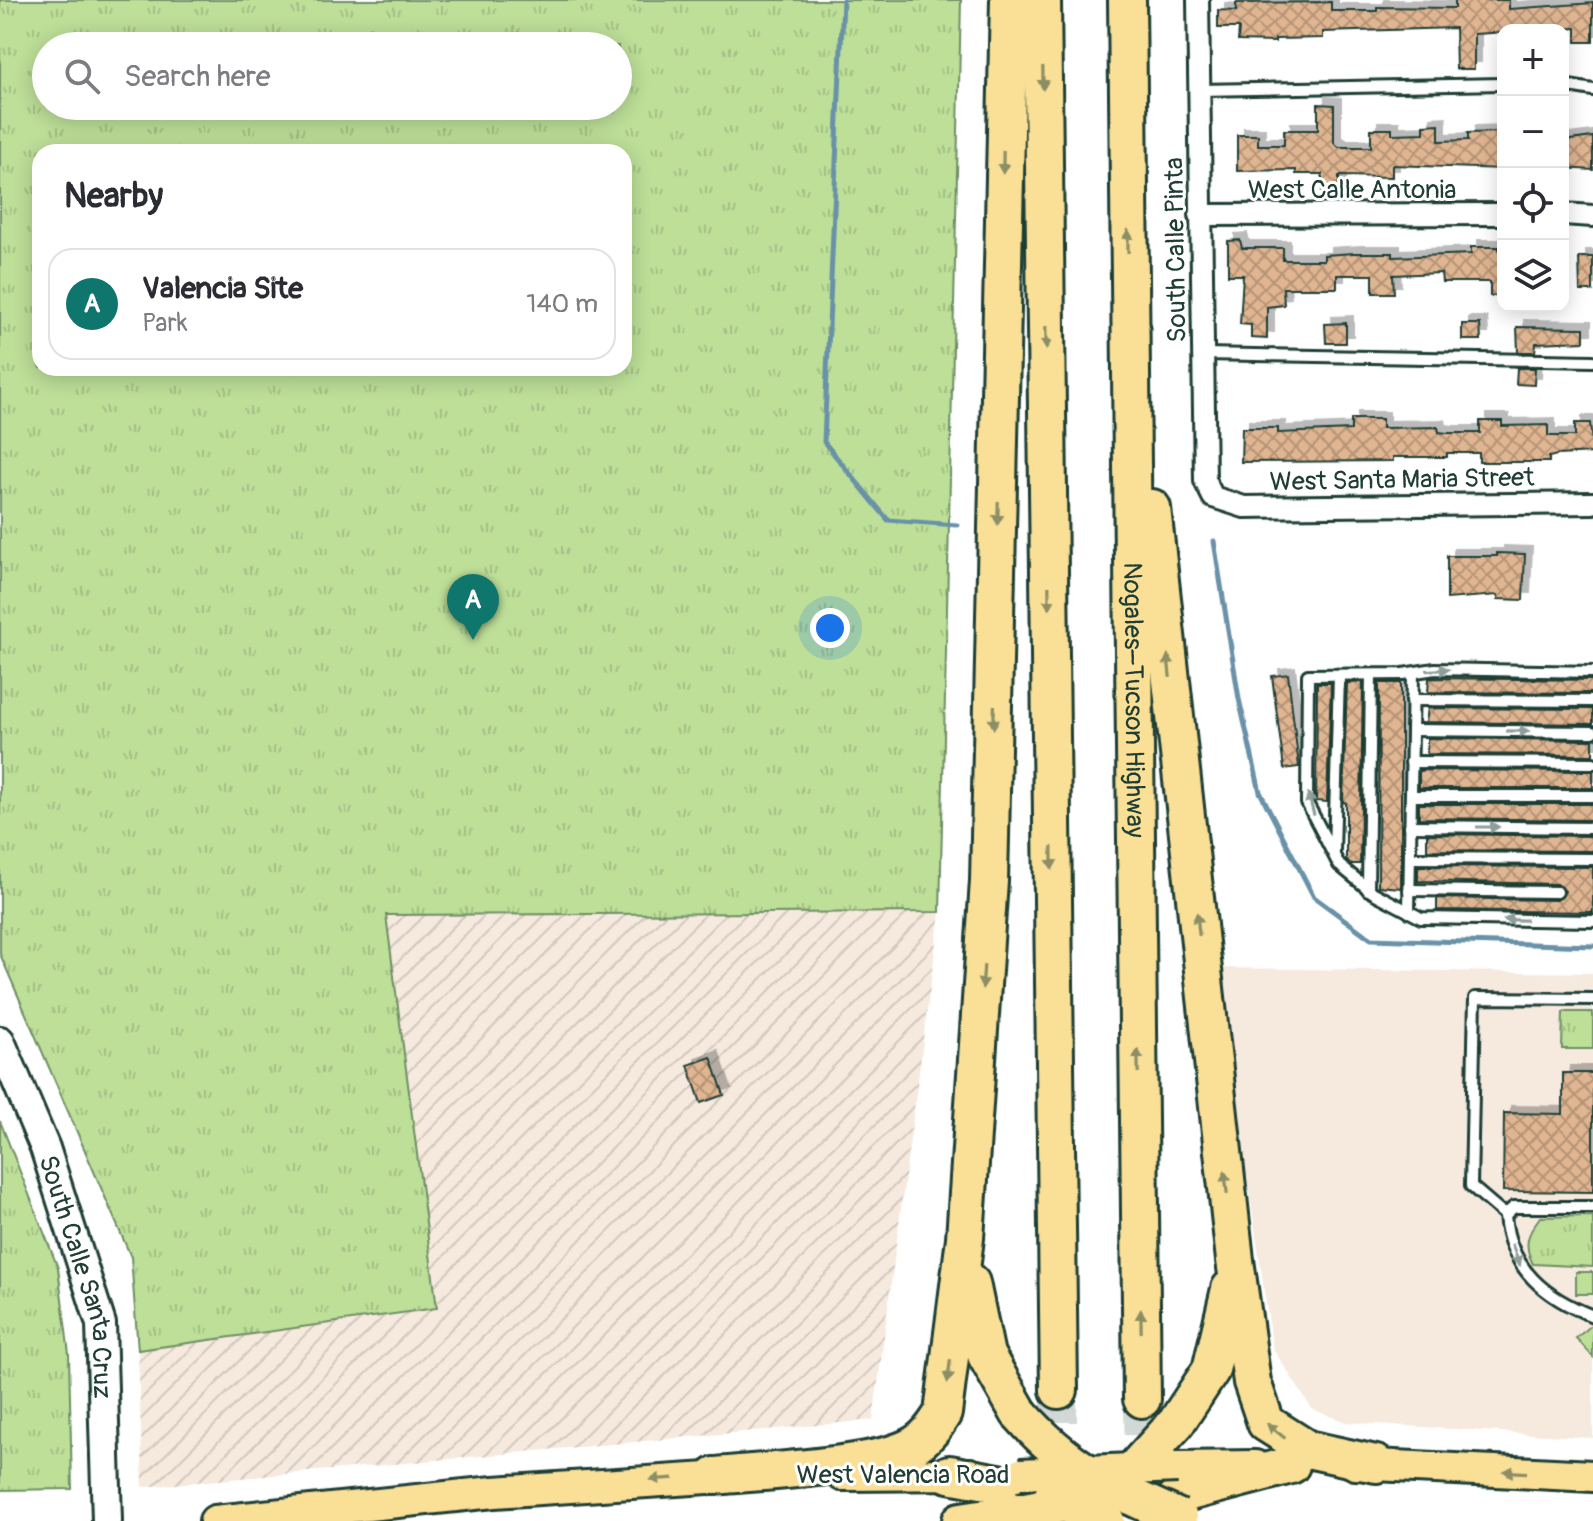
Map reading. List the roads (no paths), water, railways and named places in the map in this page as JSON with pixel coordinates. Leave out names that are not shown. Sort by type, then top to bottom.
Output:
[{"type":"highway","points":[[715,1476],[883,1457],[913,1446],[933,1430],[943,1413],[965,1238],[989,881],[1009,0]]},
{"type":"highway","points":[[1042,0],[1059,1390]]},
{"type":"highway","name":"Nogales–Tucson Highway","points":[[1127,0],[1142,1399]]},
{"type":"highway","points":[[1129,300],[1235,1260],[1252,1382],[1266,1423],[1307,1449],[1376,1464]]},
{"type":"highway","points":[[965,1238],[975,1317],[986,1355],[1019,1413],[1050,1449],[1104,1499]]},
{"type":"highway","points":[[1104,1499],[1176,1423],[1211,1370],[1223,1328],[1235,1260]]},
{"type":"highway","points":[[949,1474],[1020,1491],[1104,1499],[1182,1500],[1291,1465]]},
{"type":"highway","points":[[961,1521],[1020,1491]]},
{"type":"main road","points":[[1291,1465],[1376,1464],[1593,1476]]},
{"type":"main road","name":"West Valencia Road","points":[[215,1521],[494,1492],[715,1476],[949,1474]]},
{"type":"main road","points":[[1104,1499],[1182,1500]]},
{"type":"street","name":"South Calle Pinta","points":[[1198,0],[1205,481],[1213,497]]},
{"type":"street","name":"West Calle Antonia","points":[[1200,215],[1497,214]]},
{"type":"street","points":[[1569,214],[1593,216]]},
{"type":"street","name":"West Santa Maria Street","points":[[1213,497],[1244,507],[1593,503]]},
{"type":"street","name":"South Calle Santa Cruz","points":[[0,1041],[45,1148],[101,1324],[107,1521]]},
{"type":"lane","points":[[1199,90],[1497,84]]},
{"type":"lane","points":[[1569,86],[1593,90]]},
{"type":"lane","points":[[1203,354],[1593,361]]},
{"type":"lane","points":[[1593,672],[1435,669],[1371,675],[1308,675],[1307,803],[1339,865],[1368,890],[1421,918],[1593,921]]},
{"type":"lane","points":[[1409,912],[1413,673]]},
{"type":"lane","points":[[1334,854],[1339,675]]},
{"type":"lane","points":[[1368,890],[1371,675]]},
{"type":"lane","points":[[1412,700],[1593,701]]},
{"type":"lane","points":[[1412,730],[1593,732]]},
{"type":"lane","points":[[1411,762],[1593,763]]},
{"type":"lane","points":[[1411,796],[1593,796]]},
{"type":"lane","points":[[1410,826],[1593,828]]},
{"type":"lane","points":[[1410,858],[1593,859]]},
{"type":"lane","points":[[1409,890],[1557,892]]},
{"type":"lane","points":[[1593,999],[1475,998],[1471,1186],[1505,1215],[1513,1252],[1533,1281],[1565,1305],[1593,1316]]},
{"type":"lane","points":[[1505,1215],[1514,1207],[1593,1207]]},
{"type":"waterway","points":[[843,0],[824,442],[888,520],[957,525]]},
{"type":"waterway","points":[[1214,541],[1239,699],[1260,792],[1314,897],[1371,939],[1593,946]]},
{"type":"tunnel","points":[[1059,1390],[1059,1476]]},
{"type":"tunnel","points":[[1142,1399],[1143,1483]]},
{"type":"place","name":"Valencia Site","points":[[473,640]]}]
